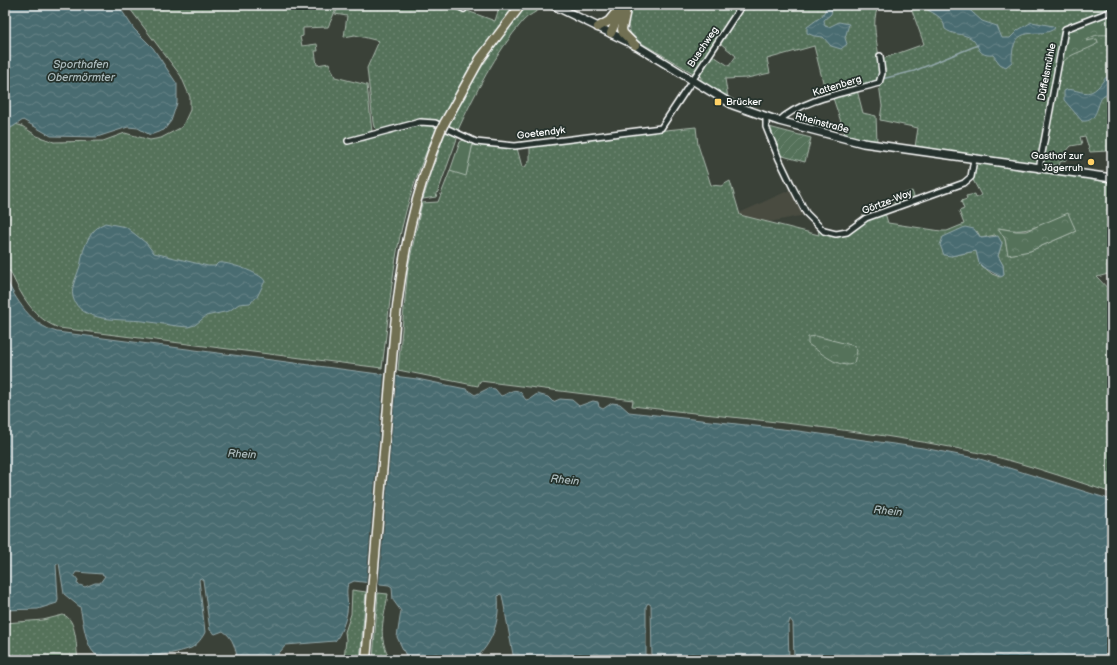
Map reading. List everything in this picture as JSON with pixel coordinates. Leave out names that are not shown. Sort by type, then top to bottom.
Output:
[{"type":"main road","points":[[366,660],[398,295],[404,249],[417,196],[442,127],[480,59],[521,5]]},
{"type":"main road","name":"Rheinstraße","points":[[553,5],[635,45],[732,105],[766,117],[845,140],[1112,178]]},
{"type":"main road","points":[[598,28],[609,21],[624,7]]},
{"type":"main road","points":[[611,33],[624,7]]},
{"type":"main road","points":[[624,7],[623,33],[635,45]]},
{"type":"street","points":[[455,5],[464,9]]},
{"type":"street","name":"Buschweg","points":[[693,80],[742,5]]},
{"type":"street","name":"Düffelsmühle","points":[[1039,168],[1065,29],[1112,11]]},
{"type":"street","name":"Kattenberg","points":[[779,121],[789,113],[809,104],[879,83],[882,73],[880,56]]},
{"type":"street","name":"Goetendyk","points":[[348,141],[420,122],[435,123],[476,142],[515,146],[661,128],[693,80]]},
{"type":"street","name":"Görtze-Woy","points":[[766,117],[766,127],[778,159],[806,213],[824,230],[836,234],[847,232],[866,218],[964,183],[971,177],[974,159]]},
{"type":"shaded area","points":[[792,189],[805,215],[770,222],[740,216],[739,213]]},
{"type":"green space","points":[[127,5],[265,5],[272,8],[278,5],[338,5],[328,27],[303,28],[303,36],[300,37],[302,46],[317,44],[318,51],[315,51],[317,65],[329,63],[335,77],[367,85],[372,132],[360,139],[363,141],[409,126],[428,125],[437,128],[416,179],[401,230],[394,269],[382,368],[59,328],[42,319],[35,312],[19,289],[10,271],[5,272],[5,132],[15,124],[22,126],[37,136],[54,142],[103,141],[125,133],[150,140],[161,138],[182,127],[190,110],[190,97],[181,76]]},
{"type":"green space","points":[[340,5],[451,5],[495,21],[500,5],[515,5],[471,65],[440,122],[420,119],[379,132],[374,127],[373,122],[367,68],[379,41],[355,35],[344,37],[347,16],[335,14]]},
{"type":"green space","points":[[527,5],[540,5],[543,7],[525,19],[503,47],[478,88],[457,132],[448,126],[456,110],[484,63]]},
{"type":"green space","points":[[630,5],[740,5],[696,71],[693,73],[633,38],[628,22]]},
{"type":"green space","points":[[745,5],[879,5],[875,23],[880,72],[878,81],[809,102],[809,100],[826,94],[814,46],[767,59],[770,73],[747,78],[725,79],[728,98],[701,80],[700,73],[712,55],[729,66],[736,56],[720,43]]},
{"type":"green space","points":[[910,5],[1112,5],[1112,10],[1066,27],[1039,162],[1035,165],[1016,160],[1003,161],[915,147],[918,128],[880,120],[882,106],[879,84],[882,59],[924,44]]},
{"type":"green space","points":[[1112,13],[1112,35],[1098,35],[1089,38],[1086,41],[1097,39],[1098,43],[1068,57],[1061,65],[1060,62],[1069,31]]},
{"type":"green space","points":[[1112,14],[1112,170],[1108,151],[1090,152],[1085,136],[1080,137],[1082,144],[1071,146],[1064,154],[1066,160],[1060,162],[1059,168],[1043,166],[1041,162],[1066,32]]},
{"type":"green space","points":[[857,90],[863,113],[876,116],[877,142],[846,137],[833,98]]},
{"type":"green space","points":[[696,127],[698,145],[711,185],[721,186],[730,181],[740,215],[819,235],[818,228],[837,236],[846,235],[866,220],[885,213],[888,223],[941,231],[947,231],[964,224],[959,211],[964,209],[961,201],[967,199],[966,196],[975,194],[976,198],[981,195],[973,180],[975,167],[971,161],[1008,166],[1023,171],[1048,171],[1112,180],[1112,273],[1097,277],[1112,293],[1112,493],[1003,459],[925,442],[841,430],[632,406],[633,400],[480,381],[478,386],[398,370],[408,268],[422,203],[438,202],[450,171],[466,175],[473,143],[517,148],[522,167],[525,167],[530,160],[530,147],[606,136]],"holes":[[[1044,224],[1076,231],[1030,251],[1008,254],[1005,239],[999,228],[1022,230]],[[977,231],[981,238],[995,235],[1002,243],[998,256],[1003,265],[1004,275],[1000,277],[992,274],[979,263],[976,251],[951,256]]]},
{"type":"green space","points":[[769,127],[811,138],[805,162],[779,155]]},
{"type":"green space","points":[[445,132],[458,136],[436,197],[423,199]]},
{"type":"green space","points":[[465,139],[473,143],[466,176],[450,171],[460,142]]},
{"type":"green space","points":[[912,191],[915,199],[895,207],[893,197]]},
{"type":"green space","points":[[1068,213],[1076,231],[1030,251],[1008,255],[1005,239],[998,228],[1026,231]]},
{"type":"green space","points":[[816,336],[855,346],[857,351],[854,363],[849,365],[837,362],[808,344],[808,337]]},
{"type":"green space","points":[[352,590],[366,592],[360,660],[345,660],[344,658],[346,640],[345,632],[351,614]]},
{"type":"green space","points":[[378,593],[388,594],[382,635],[386,651],[391,660],[373,660]]},
{"type":"green space","points":[[63,615],[68,617],[73,627],[78,660],[5,660],[5,623],[43,620]]},
{"type":"water","name":"Sporthafen Obermörmter","points":[[5,5],[118,5],[134,29],[153,48],[177,84],[177,103],[171,121],[164,130],[150,135],[138,128],[128,127],[97,137],[51,136],[23,120],[5,132]]},
{"type":"water","points":[[828,5],[833,6],[831,14],[824,20],[825,26],[829,27],[839,22],[849,24],[845,38],[847,44],[841,49],[831,46],[823,37],[814,36],[807,33],[807,27],[822,16]]},
{"type":"water","points":[[921,5],[938,7],[964,5],[982,21],[997,26],[1002,38],[1010,38],[1018,30],[1032,22],[1053,26],[1055,28],[1042,33],[1021,36],[1016,40],[1013,49],[1012,62],[1006,67],[1000,64],[993,55],[987,55],[980,51],[971,38],[945,29],[942,20],[939,17]]},
{"type":"water","points":[[1112,73],[1112,98],[1109,95],[1104,95],[1101,98],[1091,119],[1082,121],[1064,100],[1064,91],[1070,89],[1088,93],[1091,92]]},
{"type":"water","points":[[105,223],[126,227],[146,243],[154,253],[208,266],[215,266],[218,263],[228,264],[250,271],[265,281],[257,297],[250,303],[239,304],[229,311],[206,316],[195,325],[188,327],[143,321],[103,318],[93,315],[84,311],[77,305],[72,293],[83,250],[88,239],[95,230]]},
{"type":"water","points":[[965,227],[974,229],[981,238],[998,236],[1002,243],[998,256],[1003,265],[1004,275],[1001,277],[983,267],[979,263],[976,251],[951,256],[944,255],[940,245],[943,237]]},
{"type":"water","name":"Rhein","points":[[5,277],[19,303],[32,318],[39,324],[57,332],[417,379],[466,389],[475,395],[489,388],[495,389],[501,396],[515,390],[521,393],[526,400],[537,394],[548,397],[553,402],[560,399],[572,400],[579,406],[593,401],[598,402],[599,407],[603,409],[612,403],[620,404],[629,412],[791,430],[923,448],[980,459],[1112,500],[1112,660],[933,660],[933,654],[930,654],[928,660],[794,660],[793,623],[790,619],[788,626],[789,660],[652,660],[651,605],[648,603],[646,606],[646,660],[514,660],[502,595],[500,594],[498,596],[498,614],[494,631],[486,647],[473,660],[408,660],[397,637],[401,611],[393,600],[392,587],[389,585],[354,581],[348,584],[348,605],[346,615],[341,632],[335,641],[286,645],[273,660],[238,660],[234,644],[230,637],[223,631],[215,634],[210,630],[203,580],[200,578],[205,632],[195,645],[182,651],[157,656],[114,659],[95,654],[89,645],[80,607],[64,594],[59,563],[56,565],[57,603],[38,609],[5,610]],"holes":[[[76,572],[102,574],[105,576],[100,583],[95,583],[85,587],[77,584],[78,580],[74,575]]]},
{"type":"pier","points":[[384,373],[397,374],[379,586],[366,584]]},
{"type":"waterway","points":[[1070,24],[1112,8]]},
{"type":"waterway","points":[[882,79],[914,71],[978,45]]},
{"type":"waterway","points":[[849,88],[878,80]]},
{"type":"waterway","points":[[782,114],[788,111]]},
{"type":"place","name":"Brücker","points":[[718,102]]},
{"type":"place","name":"Gasthof zur Jägerruh","points":[[1091,162]]}]
